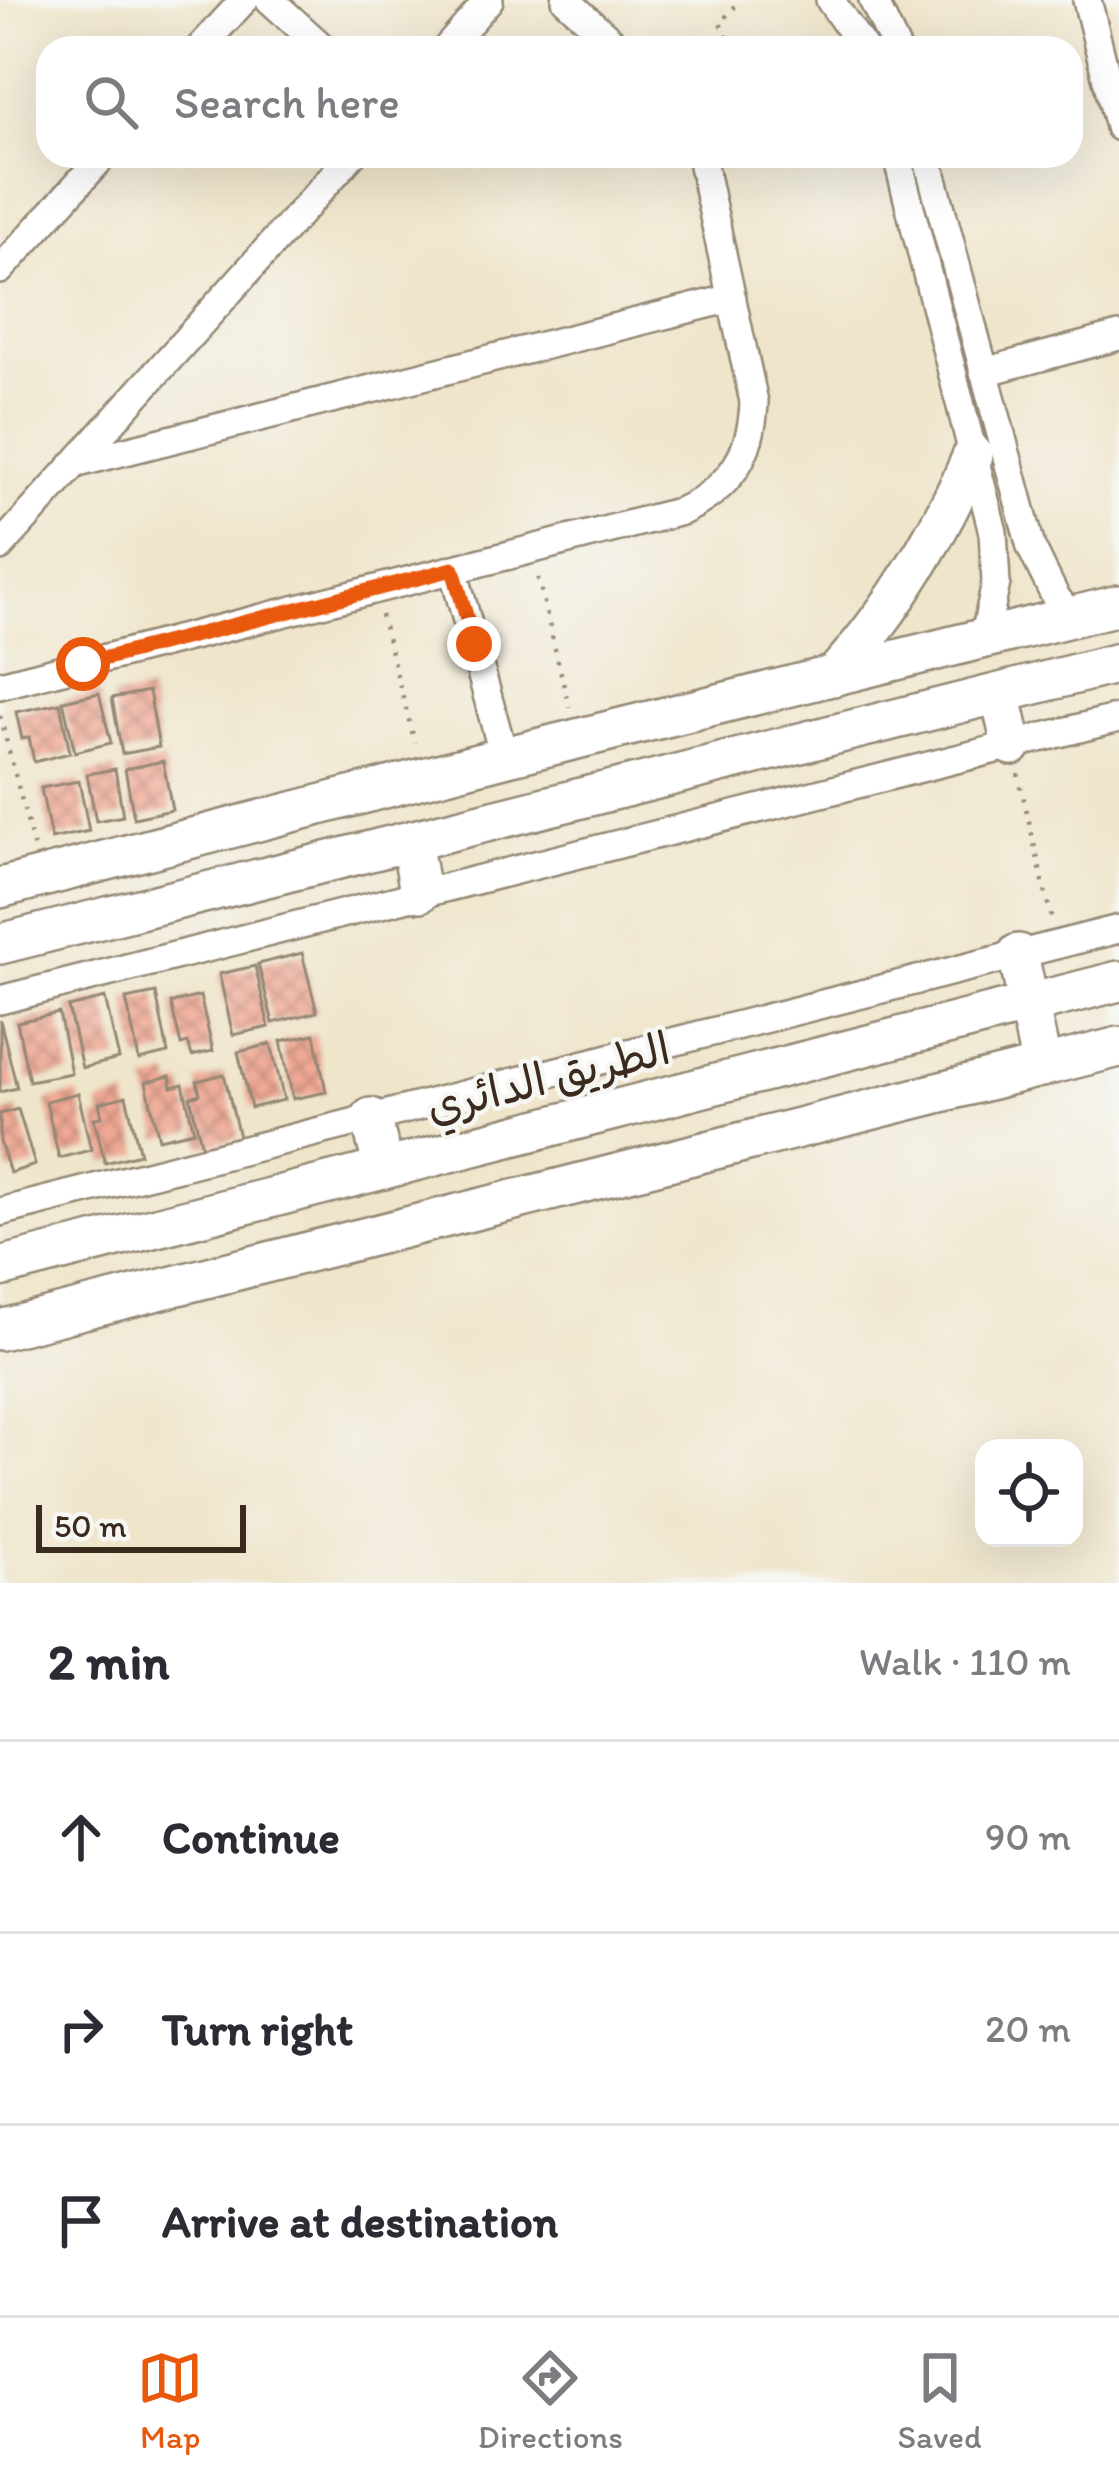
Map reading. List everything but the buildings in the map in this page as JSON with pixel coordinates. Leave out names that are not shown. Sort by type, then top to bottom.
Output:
[{"type":"street","points":[[211,36],[244,0]]},
{"type":"street","points":[[270,0],[310,36]]},
{"type":"street","points":[[458,36],[490,0]]},
{"type":"street","points":[[566,0],[606,36]]},
{"type":"street","points":[[830,0],[855,36]]},
{"type":"street","points":[[873,0],[890,36]]},
{"type":"street","points":[[1087,0],[1119,128]]},
{"type":"street","points":[[0,270],[92,168]]},
{"type":"street","points":[[0,547],[339,168]]},
{"type":"street","points":[[0,685],[682,511],[707,499],[729,480],[749,443],[754,402],[704,168]]},
{"type":"street","points":[[900,168],[996,558],[996,583],[984,639]]},
{"type":"street","points":[[930,168],[1031,548],[1072,618]]},
{"type":"street","points":[[74,464],[732,298]]},
{"type":"street","points":[[984,372],[1119,336]]},
{"type":"street","points":[[834,676],[910,580],[953,503],[973,455]]},
{"type":"street","points":[[453,569],[504,757]]},
{"type":"street","points":[[1119,605],[16,884],[8,943],[1119,663]]},
{"type":"street","points":[[1000,693],[1012,745]]},
{"type":"street","points":[[0,1000],[1119,718]]},
{"type":"street","points":[[411,841],[420,892]]},
{"type":"street","points":[[0,1212],[1119,928]]},
{"type":"street","points":[[1018,954],[1042,1066]]},
{"type":"street","name":"الطريق الدائري","points":[[0,1267],[1119,981]]},
{"type":"street","points":[[0,1330],[1119,1047]]},
{"type":"street","points":[[371,1118],[384,1168]]},
{"type":"path","points":[[726,36],[720,23],[741,0]]},
{"type":"path","points":[[531,549],[577,740]]},
{"type":"path","points":[[374,589],[424,778]]},
{"type":"path","points":[[0,716],[16,884]]},
{"type":"path","points":[[1012,745],[1057,944]]},
{"type":"route","points":[[83,664],[453,569],[474,644]]}]
